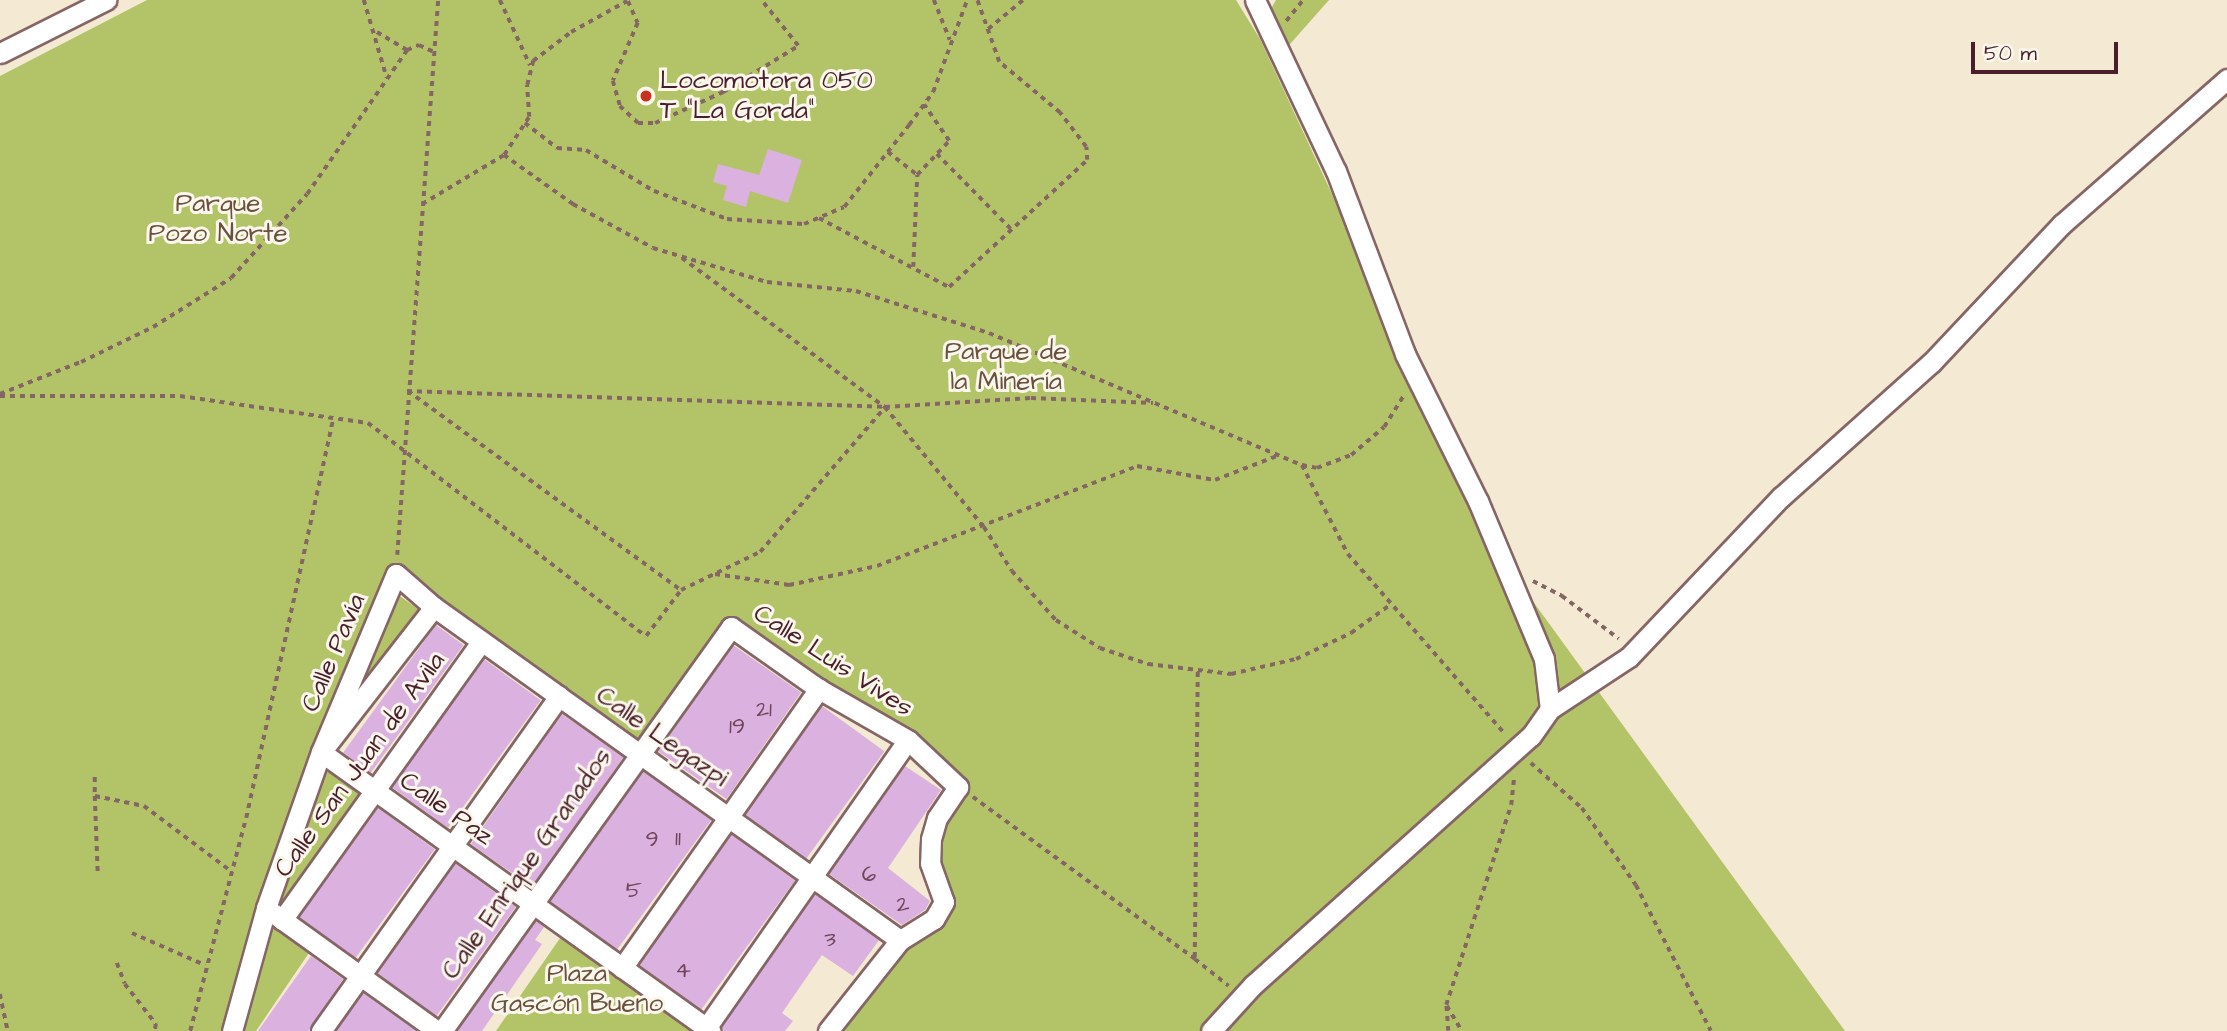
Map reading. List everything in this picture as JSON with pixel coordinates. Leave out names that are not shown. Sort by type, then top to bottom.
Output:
[{"type":"street","points":[[0,53],[106,0]]},
{"type":"street","points":[[1255,0],[1336,171],[1414,371],[1510,578],[1544,659],[1550,709]]},
{"type":"street","points":[[1211,1031],[1242,997],[1518,748],[1550,709],[1636,649],[1781,497],[1931,363],[2062,224],[2227,79]]},
{"type":"street","name":"Calle Legazpi","points":[[396,574],[434,607],[900,940]]},
{"type":"street","name":"Calle Pavía","points":[[265,908],[321,752],[396,574]]},
{"type":"street","name":"Calle Pavía","points":[[321,752],[434,607]]},
{"type":"street","name":"Calle Luis Vives","points":[[731,627],[819,689],[908,740],[958,787]]},
{"type":"street","name":"Calle Enrique Granados","points":[[440,1031],[731,627]]},
{"type":"street","name":"Calle San Juan de Avila","points":[[282,920],[482,641]]},
{"type":"street","points":[[622,968],[819,689]]},
{"type":"street","points":[[321,1031],[559,696]]},
{"type":"street","points":[[707,1030],[908,740]]},
{"type":"street","name":"Calle Paz","points":[[321,752],[707,1030]]},
{"type":"street","points":[[828,1031],[900,940],[934,919],[944,902],[930,863],[931,839],[937,818],[958,787]]},
{"type":"street","points":[[265,908],[440,1031]]},
{"type":"street","name":"Calle San Juan de Avila","points":[[232,1031],[265,908]]},
{"type":"path","points":[[364,0],[377,32],[387,78]]},
{"type":"path","points":[[396,574],[407,391],[438,0]]},
{"type":"path","points":[[422,204],[504,155],[525,123],[531,67],[500,0]]},
{"type":"path","points":[[531,67],[571,32],[629,0],[638,23],[613,81],[620,106],[638,123],[655,124],[723,92],[798,46],[761,0]]},
{"type":"path","points":[[934,0],[950,40]]},
{"type":"path","points":[[525,123],[557,148],[586,150],[654,191],[727,219],[804,224],[844,207],[933,92],[950,40],[968,0]]},
{"type":"path","points":[[819,218],[949,287],[1087,160],[1086,147],[1060,113],[999,62],[977,0]]},
{"type":"path","points":[[988,29],[1023,0]]},
{"type":"path","points":[[1274,37],[1303,0]]},
{"type":"path","points":[[377,32],[407,50]]},
{"type":"path","points":[[0,395],[117,345],[231,278],[307,194],[407,50],[419,45],[434,52]]},
{"type":"path","points":[[913,268],[917,175],[949,141],[924,104]]},
{"type":"path","points":[[888,152],[917,175]]},
{"type":"path","points":[[937,154],[1012,229]]},
{"type":"path","points":[[504,155],[573,204],[653,248],[767,282],[856,291],[989,333],[1302,465],[1317,468],[1333,463],[1370,443],[1399,408],[1414,371]]},
{"type":"path","points":[[678,255],[885,407],[984,527],[1012,571],[1056,620],[1075,633],[1125,657],[1198,672],[1231,674],[1296,659],[1351,633],[1390,605]]},
{"type":"path","points":[[407,391],[885,407],[1031,398],[1158,404]]},
{"type":"path","points":[[407,391],[681,590]]},
{"type":"path","points":[[0,395],[180,396],[368,424],[646,636],[681,590],[760,552],[885,407]]},
{"type":"path","points":[[190,1031],[231,871],[332,418]]},
{"type":"path","points":[[715,574],[789,585],[877,566],[1137,466],[1215,480],[1279,455]]},
{"type":"path","points":[[1302,465],[1348,554],[1518,748],[1582,808],[1636,885],[1711,1031]]},
{"type":"path","points":[[1510,578],[1534,581],[1562,596],[1636,649]]},
{"type":"path","points":[[1195,958],[1198,672]]},
{"type":"path","points":[[1448,1031],[1446,1005],[1511,805],[1518,748]]},
{"type":"path","points":[[95,777],[98,875]]},
{"type":"path","points":[[958,787],[1195,958],[1242,997]]},
{"type":"path","points":[[95,796],[144,806],[231,871]]},
{"type":"path","points":[[132,933],[205,965]]},
{"type":"path","points":[[117,963],[125,984],[156,1024],[155,1031]]},
{"type":"path","points":[[0,993],[8,1031]]},
{"type":"path","points":[[1446,1005],[1462,1031]]},
{"type":"green space","name":"Parque de la Minería","points":[[147,0],[1236,0],[1260,39],[1500,556],[1845,1031],[828,1031],[900,940],[943,922],[930,863],[958,787],[731,627],[638,753],[396,575],[321,752],[374,790],[282,919],[315,944],[256,1031],[0,1031],[0,76]]},
{"type":"green space","points":[[1276,0],[1329,0],[1283,52],[1265,19]]},
{"type":"green space","points":[[400,596],[419,610],[348,714],[345,710]]},
{"type":"green space","name":"Plaza Gascón Bueno","points":[[567,928],[704,1031],[496,1031]]},
{"type":"building","points":[[768,149],[802,160],[788,203],[750,191],[746,207],[723,200],[727,186],[713,182],[718,164],[759,175]]},
{"type":"building","points":[[436,625],[464,645],[371,773],[343,753]]},
{"type":"building","points":[[733,645],[801,693],[726,799],[658,751]]},
{"type":"building","points":[[484,659],[541,700],[448,828],[391,787]]},
{"type":"building","points":[[822,706],[884,751],[806,859],[744,814]]},
{"type":"building","points":[[562,714],[623,757],[532,887],[471,844]]},
{"type":"building","points":[[905,766],[941,790],[888,868],[930,901],[925,910],[902,925],[829,874]]},
{"type":"building","points":[[643,771],[711,820],[617,950],[549,900]]},
{"type":"building","points":[[378,808],[435,849],[355,958],[299,917]]},
{"type":"building","points":[[731,834],[795,880],[701,1010],[637,963]]},
{"type":"building","points":[[455,863],[516,907],[436,1016],[376,972]]},
{"type":"building","points":[[815,894],[879,940],[853,976],[822,955],[782,1013],[793,1021],[785,1031],[724,1031],[721,1027]]},
{"type":"building","points":[[536,921],[544,927],[535,940],[542,944],[482,1031],[457,1031]]},
{"type":"building","points":[[311,956],[343,979],[309,1031],[258,1031]]},
{"type":"building","points":[[363,993],[416,1031],[336,1031]]},
{"type":"place","name":"Locomotora 050 T \"La Gorda\"","points":[[646,96]]},
{"type":"park label","name":"Parque Pozo Norte","points":[[218,218]]}]
